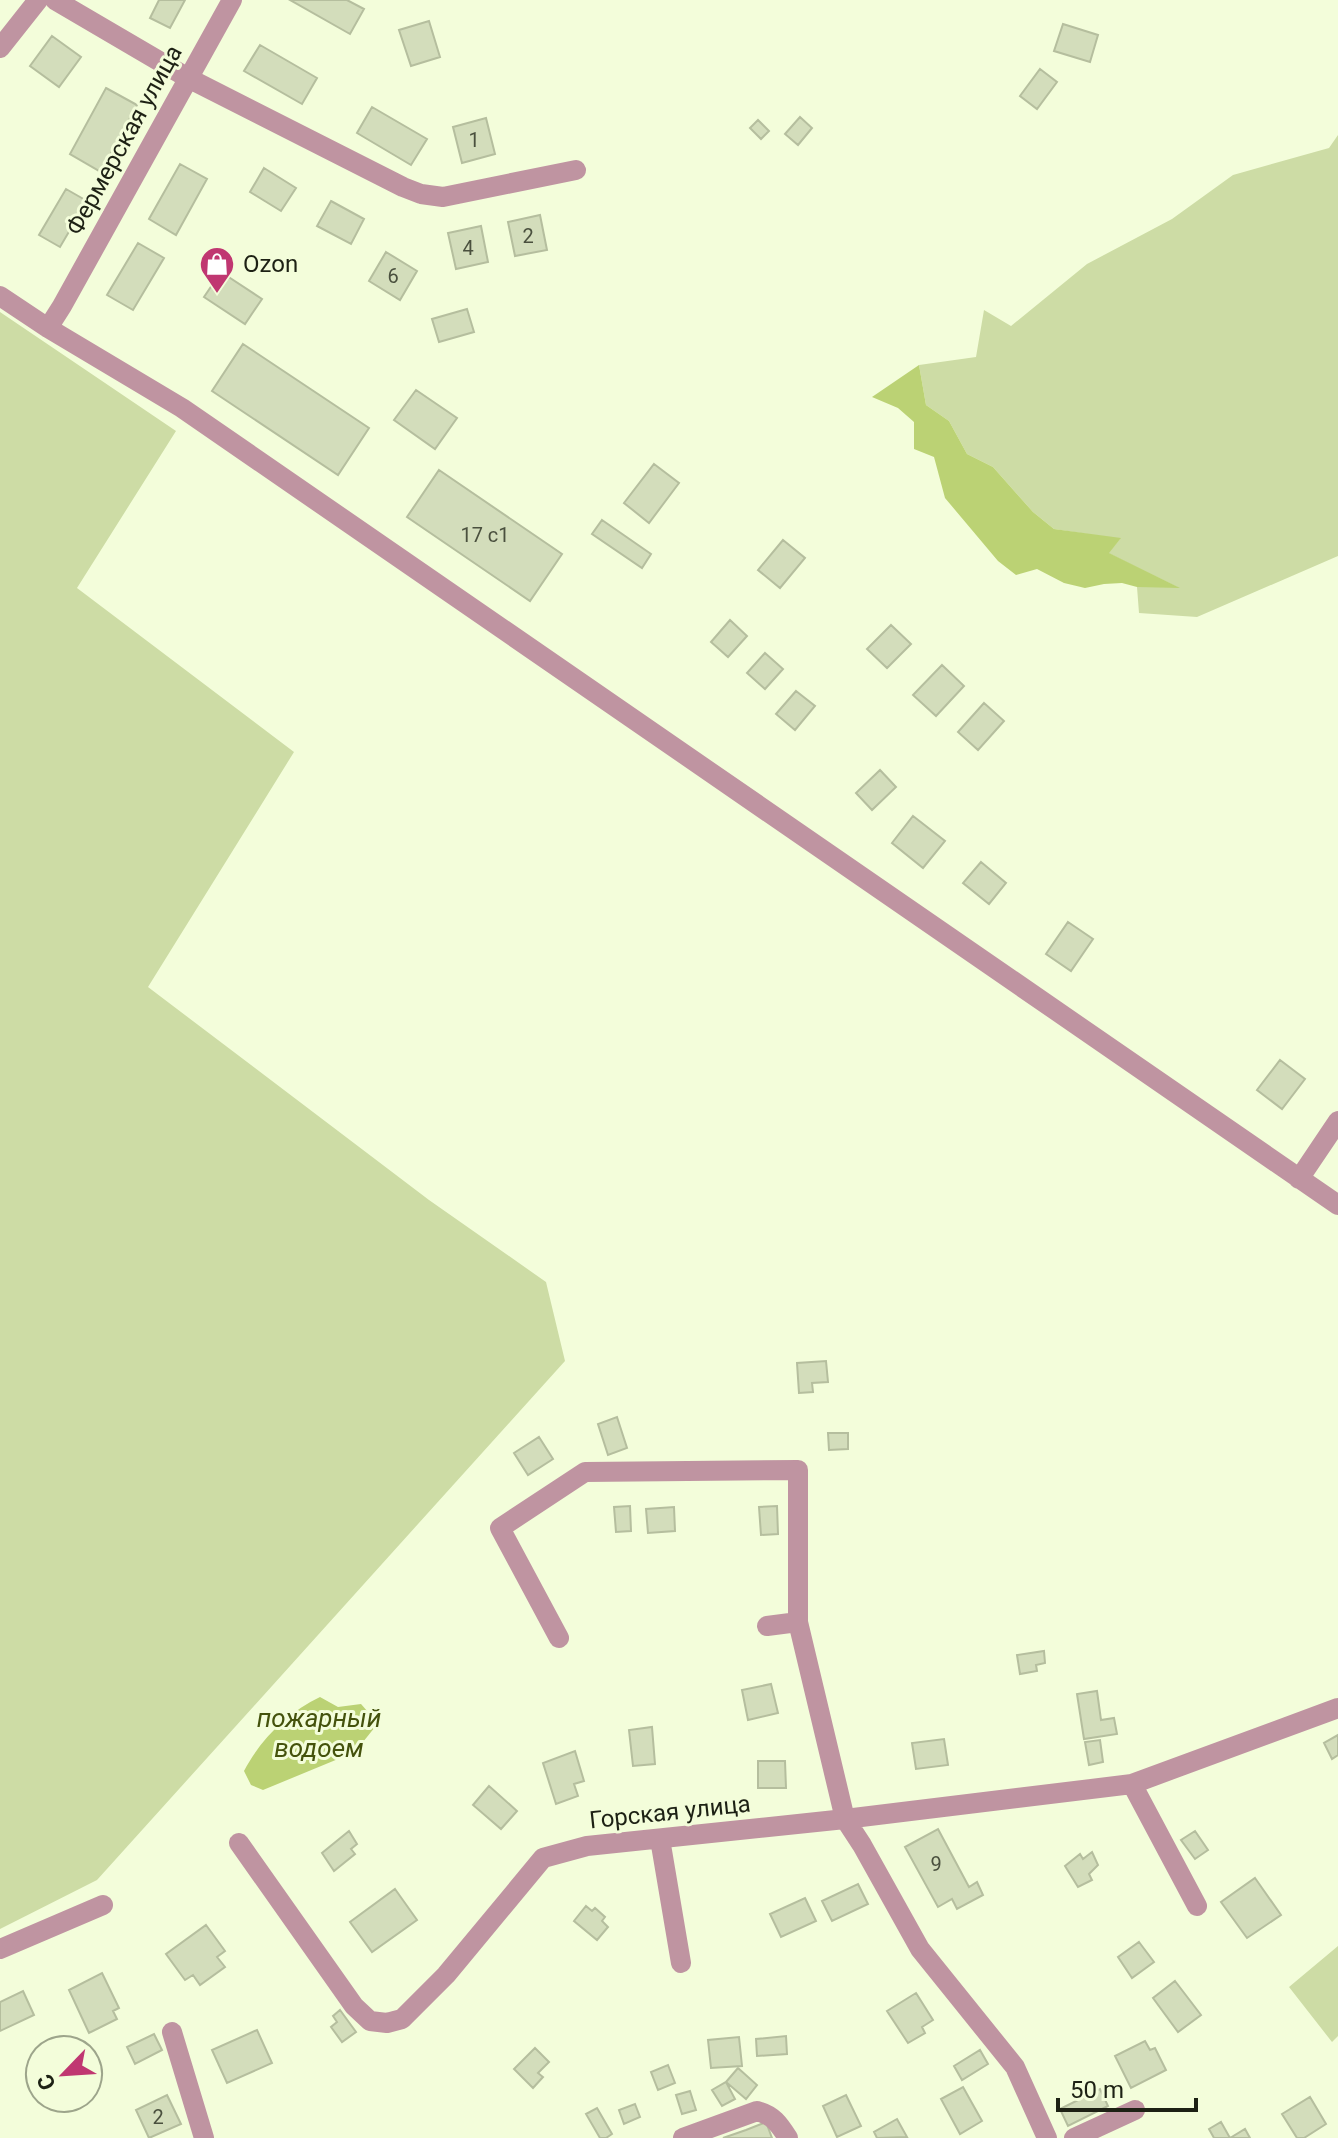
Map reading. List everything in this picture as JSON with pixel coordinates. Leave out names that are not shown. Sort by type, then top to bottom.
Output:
[{"type":"street","points":[[0,48],[38,0]]},
{"type":"street","points":[[55,0],[188,78],[421,194],[443,197],[576,170]]},
{"type":"street","name":"Фермерская улица","points":[[48,328],[232,0]]},
{"type":"street","points":[[0,296],[182,408],[1338,1205]]},
{"type":"street","points":[[1299,1179],[1338,1121]]},
{"type":"street","points":[[559,1638],[500,1528],[585,1472],[798,1470],[798,1622],[845,1819],[920,1949],[1015,2067],[1047,2138]]},
{"type":"street","points":[[767,1626],[798,1622]]},
{"type":"street","name":"Горская улица","points":[[239,1843],[354,2006],[370,2021],[387,2023],[402,2019],[446,1975],[543,1858],[587,1846],[1132,1784],[1338,1708]]},
{"type":"street","points":[[1132,1784],[1197,1906]]},
{"type":"street","points":[[660,1839],[681,1963]]},
{"type":"street","points":[[0,1949],[103,1905]]},
{"type":"street","points":[[172,2032],[204,2138]]},
{"type":"street","points":[[1074,2138],[1135,2110]]},
{"type":"street","points":[[683,2138],[757,2111],[768,2113],[788,2138]]},
{"type":"shaded area","points":[[1338,135],[1338,556],[1197,617],[1139,613],[1137,587],[1177,587],[1108,553],[1120,539],[1054,529],[1033,512],[993,467],[967,454],[949,421],[926,405],[919,365],[976,357],[984,310],[1011,326],[1087,264],[1172,219],[1233,175],[1329,148]]},
{"type":"shaded area","points":[[0,312],[176,431],[77,588],[294,752],[148,987],[429,1200],[546,1282],[565,1361],[97,1880],[0,1929]]},
{"type":"shaded area","points":[[1338,1946],[1338,2036],[1332,2042],[1289,1987]]},
{"type":"water","points":[[919,365],[926,405],[949,421],[967,454],[993,467],[1033,512],[1054,529],[1121,538],[1109,553],[1180,588],[1137,587],[1122,583],[1085,588],[1064,583],[1037,569],[1016,575],[998,561],[945,498],[934,457],[914,449],[914,422],[898,408],[872,397]]},
{"type":"water","name":"пожарный водоем","points":[[320,1697],[338,1707],[361,1704],[375,1727],[355,1752],[263,1790],[251,1785],[244,1771],[258,1748],[286,1719]]},
{"type":"building","points":[[159,0],[185,0],[170,28],[150,18]]},
{"type":"building","points":[[290,0],[347,0],[364,9],[350,34]]},
{"type":"building","points":[[429,21],[440,57],[411,66],[399,30]]},
{"type":"building","points":[[1063,24],[1098,35],[1090,62],[1054,51]]},
{"type":"building","points":[[52,36],[81,57],[59,87],[30,66]]},
{"type":"building","points":[[260,45],[317,78],[302,104],[244,71]]},
{"type":"building","points":[[1040,69],[1057,82],[1037,109],[1020,96]]},
{"type":"building","points":[[106,88],[137,105],[101,172],[70,154]]},
{"type":"building","points":[[372,107],[427,139],[411,165],[357,133]]},
{"type":"building","points":[[800,117],[812,128],[798,145],[785,134]]},
{"type":"building","points":[[486,118],[495,154],[462,163],[453,127]]},
{"type":"building","points":[[758,120],[769,131],[761,139],[750,128]]},
{"type":"building","points":[[180,164],[207,179],[176,235],[149,219]]},
{"type":"building","points":[[264,168],[296,188],[281,211],[250,192]]},
{"type":"building","points":[[66,189],[87,201],[60,247],[39,235]]},
{"type":"building","points":[[331,201],[364,219],[351,244],[317,226]]},
{"type":"building","points":[[540,215],[547,250],[515,256],[508,222]]},
{"type":"building","points":[[481,226],[488,262],[456,269],[448,233]]},
{"type":"building","points":[[138,243],[164,258],[133,310],[107,295]]},
{"type":"building","points":[[386,252],[417,271],[400,300],[369,281]]},
{"type":"building","points":[[221,272],[262,299],[245,324],[204,297]]},
{"type":"building","points":[[467,309],[474,332],[439,342],[432,319]]},
{"type":"building","points":[[243,344],[369,428],[338,475],[212,391]]},
{"type":"building","points":[[416,390],[457,418],[435,449],[394,420]]},
{"type":"building","points":[[654,464],[679,483],[649,523],[624,503]]},
{"type":"building","points":[[439,470],[562,554],[530,601],[407,517]]},
{"type":"building","points":[[602,520],[651,554],[642,568],[592,534]]},
{"type":"building","points":[[783,540],[805,558],[780,588],[758,570]]},
{"type":"building","points":[[730,620],[747,636],[728,657],[711,642]]},
{"type":"building","points":[[891,625],[911,644],[887,668],[867,649]]},
{"type":"building","points":[[765,653],[783,669],[765,689],[747,673]]},
{"type":"building","points":[[942,665],[964,686],[936,716],[913,695]]},
{"type":"building","points":[[796,691],[815,706],[795,730],[776,714]]},
{"type":"building","points":[[984,703],[1004,721],[978,750],[958,732]]},
{"type":"building","points":[[880,770],[896,787],[872,810],[856,793]]},
{"type":"building","points":[[913,816],[945,841],[923,868],[892,843]]},
{"type":"building","points":[[981,862],[1006,883],[989,904],[963,883]]},
{"type":"building","points":[[1068,922],[1093,939],[1071,971],[1046,954]]},
{"type":"building","points":[[1280,1060],[1305,1079],[1282,1109],[1257,1090]]},
{"type":"building","points":[[826,1361],[828,1382],[812,1383],[813,1392],[799,1393],[797,1363]]},
{"type":"building","points":[[617,1417],[627,1448],[608,1455],[598,1424]]},
{"type":"building","points":[[828,1433],[848,1433],[848,1449],[829,1450]]},
{"type":"building","points":[[539,1437],[553,1459],[528,1475],[514,1453]]},
{"type":"building","points":[[630,1506],[631,1531],[616,1532],[614,1507]]},
{"type":"building","points":[[777,1506],[778,1534],[761,1535],[759,1507]]},
{"type":"building","points":[[674,1507],[675,1531],[648,1533],[646,1509]]},
{"type":"building","points":[[1044,1651],[1045,1663],[1036,1665],[1037,1671],[1020,1674],[1017,1655]]},
{"type":"building","points":[[771,1684],[778,1713],[748,1720],[742,1690]]},
{"type":"building","points":[[1097,1691],[1101,1720],[1114,1718],[1117,1734],[1084,1739],[1077,1694]]},
{"type":"building","points":[[652,1727],[655,1764],[633,1766],[629,1730]]},
{"type":"building","points":[[1338,1735],[1338,1755],[1332,1759],[1324,1743]]},
{"type":"building","points":[[944,1739],[948,1765],[916,1769],[912,1743]]},
{"type":"building","points":[[1100,1740],[1103,1762],[1089,1765],[1085,1742]]},
{"type":"building","points":[[575,1751],[584,1781],[574,1784],[578,1796],[556,1804],[543,1763]]},
{"type":"building","points":[[758,1761],[785,1761],[786,1788],[758,1788]]},
{"type":"building","points":[[489,1786],[517,1811],[501,1829],[473,1805]]},
{"type":"building","points":[[938,1829],[969,1887],[977,1882],[983,1895],[957,1909],[952,1899],[938,1907],[905,1847]]},
{"type":"building","points":[[349,1831],[357,1844],[351,1849],[355,1854],[334,1871],[322,1853]]},
{"type":"building","points":[[1195,1831],[1208,1850],[1195,1859],[1181,1840]]},
{"type":"building","points":[[1092,1852],[1098,1865],[1089,1874],[1092,1880],[1078,1887],[1065,1866],[1080,1854],[1083,1859]]},
{"type":"building","points":[[1255,1878],[1281,1915],[1247,1938],[1221,1902]]},
{"type":"building","points":[[858,1884],[868,1904],[832,1921],[822,1901]]},
{"type":"building","points":[[395,1889],[417,1920],[372,1952],[350,1922]]},
{"type":"building","points":[[805,1898],[816,1921],[781,1937],[770,1914]]},
{"type":"building","points":[[586,1906],[592,1911],[595,1908],[605,1917],[602,1921],[608,1927],[597,1940],[574,1921]]},
{"type":"building","points":[[206,1925],[225,1951],[217,1957],[225,1967],[200,1985],[193,1975],[185,1980],[166,1954]]},
{"type":"building","points":[[1139,1942],[1154,1962],[1132,1978],[1118,1957]]},
{"type":"building","points":[[102,1973],[119,2008],[113,2011],[117,2019],[89,2033],[69,1990]]},
{"type":"building","points":[[1175,1981],[1201,2015],[1178,2032],[1153,1998]]},
{"type":"building","points":[[23,1991],[34,2015],[0,2031],[0,2002]]},
{"type":"building","points":[[916,1993],[933,2020],[922,2027],[925,2033],[908,2043],[887,2011]]},
{"type":"building","points":[[340,2010],[356,2032],[342,2042],[331,2027],[337,2022],[333,2016]]},
{"type":"building","points":[[257,2030],[272,2063],[227,2083],[212,2050]]},
{"type":"building","points":[[154,2034],[162,2050],[135,2064],[127,2047]]},
{"type":"building","points":[[786,2036],[787,2054],[757,2056],[756,2039]]},
{"type":"building","points":[[739,2037],[742,2066],[711,2068],[708,2040]]},
{"type":"building","points":[[1145,2041],[1150,2050],[1155,2048],[1166,2070],[1131,2088],[1115,2056]]},
{"type":"building","points":[[535,2048],[549,2062],[538,2073],[543,2077],[533,2088],[514,2069]]},
{"type":"building","points":[[980,2050],[988,2064],[962,2080],[954,2066]]},
{"type":"building","points":[[668,2065],[675,2083],[658,2090],[651,2072]]},
{"type":"building","points":[[738,2068],[757,2085],[746,2099],[726,2082]]},
{"type":"building","points":[[726,2082],[735,2099],[722,2106],[712,2090]]},
{"type":"building","points":[[963,2087],[982,2121],[960,2134],[941,2099]]},
{"type":"building","points":[[1100,2089],[1108,2106],[1068,2126],[1060,2109]]},
{"type":"building","points":[[690,2091],[696,2110],[682,2114],[676,2095]]},
{"type":"building","points":[[167,2095],[181,2124],[149,2138],[136,2110]]},
{"type":"building","points":[[846,2095],[861,2126],[837,2137],[823,2106]]},
{"type":"building","points":[[1310,2097],[1326,2124],[1304,2138],[1297,2138],[1282,2114]]},
{"type":"building","points":[[635,2104],[640,2117],[624,2124],[619,2110]]},
{"type":"building","points":[[597,2108],[612,2134],[606,2138],[600,2138],[586,2114]]},
{"type":"building","points":[[897,2119],[907,2137],[877,2138],[874,2132]]},
{"type":"building","points":[[766,2122],[772,2138],[723,2138],[746,2130]]},
{"type":"building","points":[[1221,2122],[1230,2138],[1214,2138],[1209,2129]]},
{"type":"building","points":[[1245,2129],[1250,2138],[1230,2138]]},
{"type":"place","name":"Ozon","points":[[217,295]]}]
